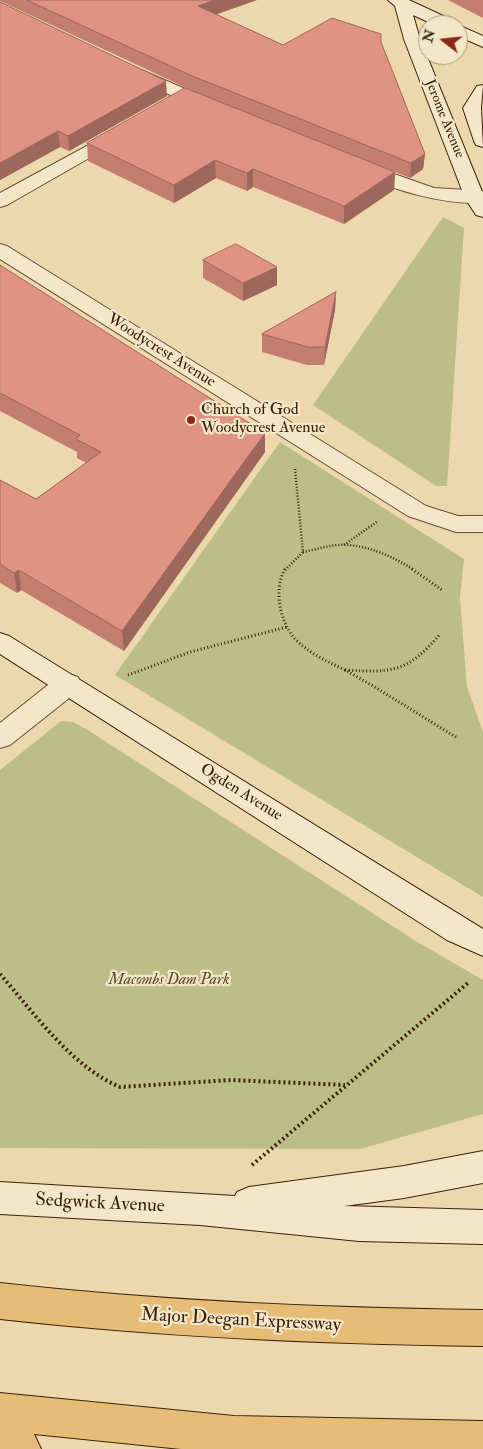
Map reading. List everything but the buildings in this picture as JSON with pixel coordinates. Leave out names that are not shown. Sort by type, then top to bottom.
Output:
[{"type":"highway","name":"Major Deegan Expressway","points":[[0,1301],[131,1316],[224,1322],[483,1328]]},
{"type":"highway","points":[[0,1412],[234,1435],[483,1440]]},
{"type":"highway","points":[[0,1440],[22,1449]]},
{"type":"street","points":[[399,2],[427,15]]},
{"type":"street","name":"Jerome Avenue","points":[[399,2],[412,39],[480,202]]},
{"type":"street","points":[[468,35],[483,42]]},
{"type":"street","points":[[114,63],[230,115]]},
{"type":"street","name":"Jerome Avenue","points":[[483,90],[472,108],[475,122],[483,141]]},
{"type":"street","points":[[168,106],[184,96]]},
{"type":"street","points":[[0,201],[134,125]]},
{"type":"street","points":[[340,160],[428,194],[480,202]]},
{"type":"street","name":"Woodycrest Avenue","points":[[0,250],[417,511],[447,522],[483,524]]},
{"type":"street","name":"Ogden Avenue","points":[[0,642],[458,931],[483,943]]},
{"type":"street","points":[[0,738],[68,684]]},
{"type":"street","points":[[200,1210],[404,1182],[483,1167]]},
{"type":"street","name":"Sedgwick Avenue","points":[[0,1198],[200,1210]]},
{"type":"street","points":[[200,1210],[359,1224],[483,1227]]},
{"type":"path","points":[[294,461],[295,489],[303,552]]},
{"type":"path","points":[[344,545],[382,518]]},
{"type":"path","points":[[442,590],[414,568],[371,550],[344,545],[303,552],[284,569],[278,602],[287,627],[301,647],[325,662],[344,670],[456,737]]},
{"type":"path","points":[[128,675],[190,652],[287,627]]},
{"type":"path","points":[[344,670],[381,672],[403,669],[423,655],[440,634]]},
{"type":"path","points":[[0,974],[59,1042],[103,1080],[120,1087],[231,1080],[345,1085]]},
{"type":"path","points":[[249,1168],[468,983]]},
{"type":"green space","points":[[443,217],[464,228],[447,486],[436,486],[313,405]]},
{"type":"green space","points":[[280,442],[464,559],[460,598],[467,687],[483,732],[483,897],[115,675]]},
{"type":"green space","name":"Macombs Dam Park","points":[[61,721],[73,722],[86,729],[419,943],[483,980],[483,1114],[360,1149],[0,1148],[0,770]]},
{"type":"place","name":"Church of God Woodycrest Avenue","points":[[191,420]]}]
